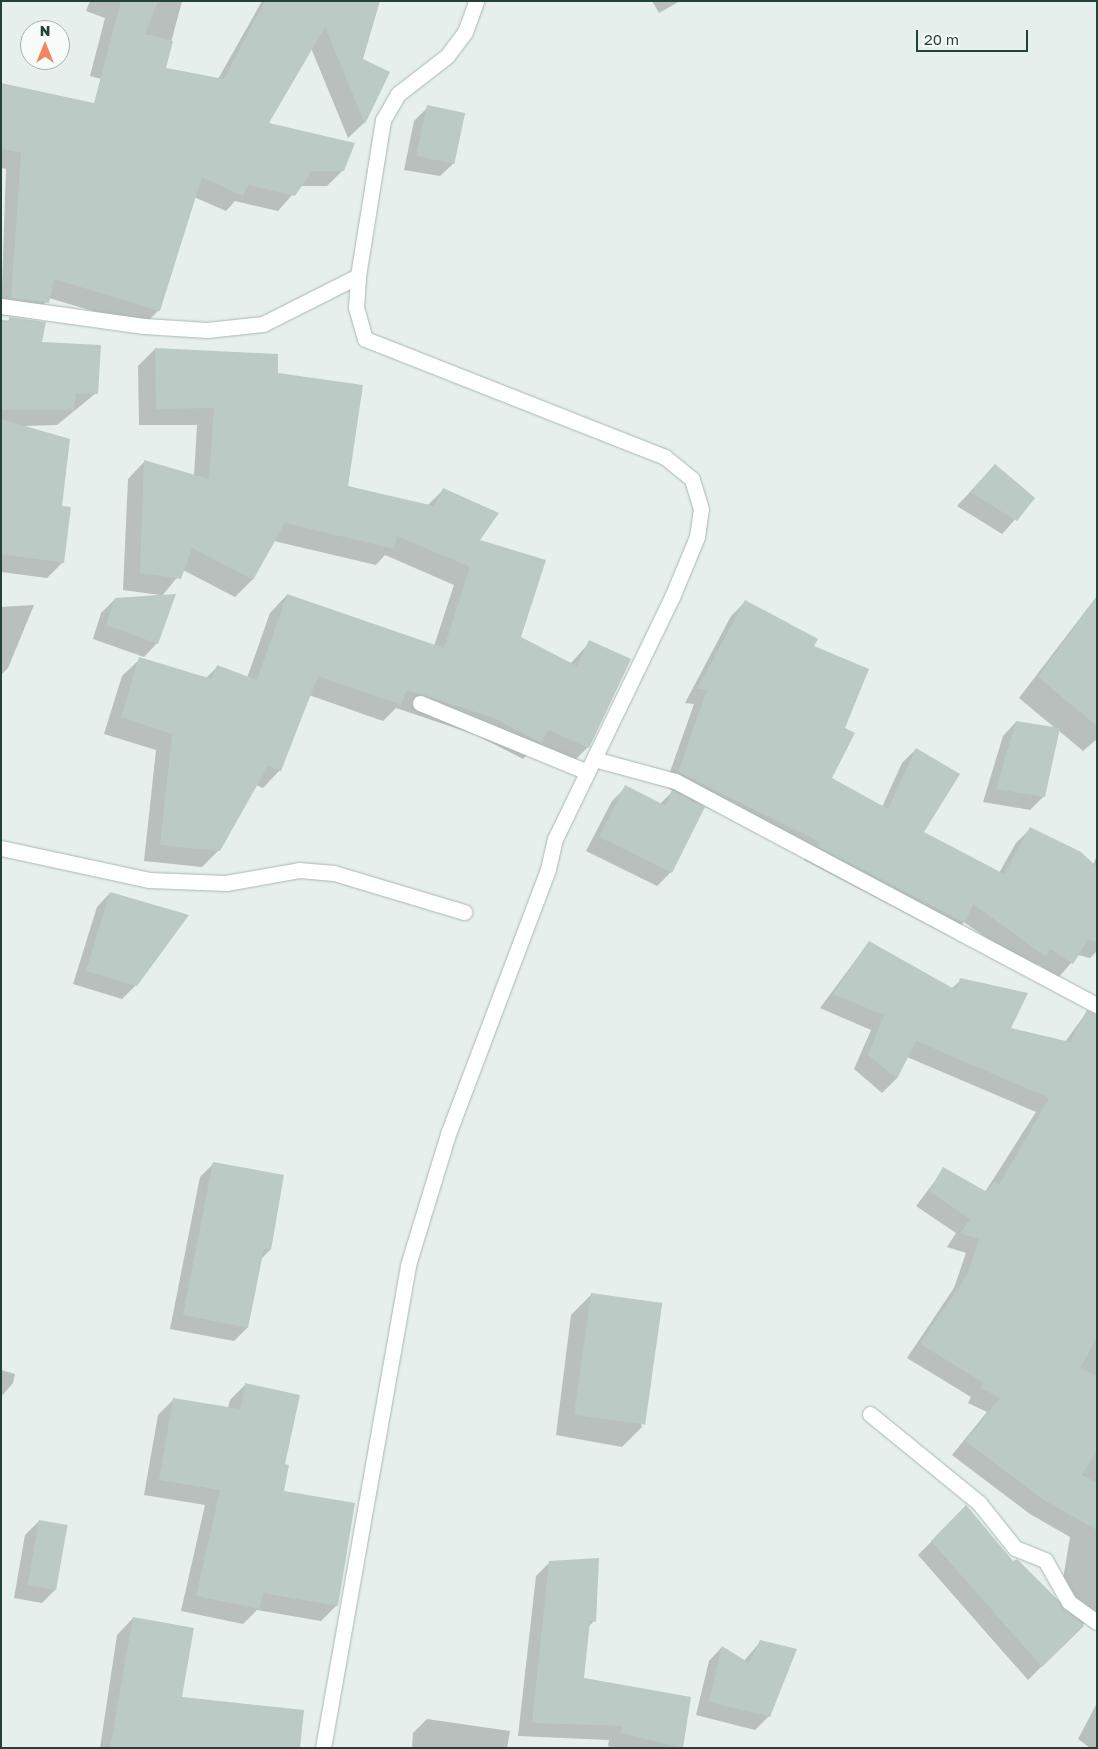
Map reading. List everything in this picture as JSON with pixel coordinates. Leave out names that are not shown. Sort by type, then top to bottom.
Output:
[{"type":"street","points":[[323,1748],[408,1265],[448,1134],[548,869],[555,839],[697,537],[701,509],[692,479],[665,457],[365,339],[356,308],[358,276],[383,120],[398,94],[447,56],[465,32],[476,1]]},
{"type":"street","points":[[1,306],[144,326],[207,330],[263,324],[358,276]]},
{"type":"street","points":[[420,703],[590,766],[675,780],[1097,1005]]},
{"type":"street","points":[[1,848],[149,880],[226,883],[299,870],[334,872],[464,912]]},
{"type":"street","points":[[870,1414],[979,1503],[1015,1548],[1045,1560],[1069,1602],[1097,1622]]},
{"type":"building","points":[[121,1],[158,1],[145,34],[173,41],[166,68],[224,79],[265,1],[380,1],[363,59],[390,72],[365,124],[325,27],[269,123],[355,143],[344,171],[312,171],[295,196],[248,185],[243,196],[202,177],[160,311],[54,279],[49,303],[11,298],[21,153],[1,149],[1,83],[94,103]]},
{"type":"building","points":[[427,105],[465,113],[454,164],[416,156]]},
{"type":"building","points":[[9,317],[46,322],[42,342],[101,345],[98,394],[76,394],[74,410],[1,410],[1,321],[9,322]]},
{"type":"building","points":[[155,348],[278,354],[278,373],[363,385],[348,486],[434,506],[443,488],[499,513],[480,540],[546,560],[521,637],[577,666],[589,640],[631,659],[589,748],[548,730],[541,743],[494,718],[407,690],[401,705],[318,676],[281,771],[268,766],[220,851],[160,845],[172,734],[121,717],[139,657],[212,679],[217,665],[257,680],[287,594],[444,648],[470,567],[397,536],[394,549],[285,523],[253,580],[192,548],[181,579],[140,573],[144,460],[209,479],[214,408],[156,409]]},
{"type":"building","points":[[1,419],[70,439],[62,506],[71,507],[64,563],[1,554]]},
{"type":"building","points":[[995,464],[1035,498],[1017,521],[970,492]]},
{"type":"building","points":[[176,594],[158,644],[106,625],[115,598]]},
{"type":"building","points":[[1097,596],[1097,726],[1038,677]]},
{"type":"building","points":[[745,600],[818,639],[814,646],[869,669],[845,728],[855,733],[832,778],[888,809],[916,748],[960,774],[924,832],[1004,874],[1030,827],[1081,852],[1097,867],[1097,942],[1088,940],[1073,964],[1050,949],[1046,957],[973,904],[965,923],[817,846],[820,842],[678,772],[707,690],[697,689]]},
{"type":"building","points":[[1016,721],[1060,728],[1045,797],[996,789]]},
{"type":"building","points":[[625,785],[666,806],[672,790],[705,807],[672,873],[599,837]]},
{"type":"building","points":[[110,892],[189,915],[137,986],[86,971]]},
{"type":"building","points":[[869,941],[956,990],[960,978],[1028,993],[1011,1028],[1070,1042],[1087,1010],[1097,1014],[1097,1338],[1080,1368],[1097,1376],[1097,1451],[1082,1475],[1097,1483],[1097,1530],[1044,1500],[965,1441],[1000,1398],[981,1388],[984,1383],[920,1344],[968,1273],[979,1239],[960,1233],[970,1219],[929,1191],[943,1167],[987,1192],[994,1182],[999,1185],[1049,1098],[916,1041],[897,1079],[868,1055],[884,1015],[833,994]]},
{"type":"building","points":[[213,1162],[284,1175],[271,1250],[264,1249],[248,1328],[183,1315]]},
{"type":"building","points":[[591,1293],[662,1303],[645,1425],[574,1415]]},
{"type":"building","points":[[245,1383],[300,1395],[285,1464],[289,1465],[284,1491],[355,1503],[338,1606],[263,1593],[260,1609],[196,1596],[220,1490],[159,1480],[173,1398],[240,1409]]},
{"type":"building","points":[[966,1505],[1013,1561],[1017,1559],[1084,1626],[1042,1667],[931,1541]]},
{"type":"building","points":[[39,1520],[68,1525],[56,1590],[28,1585]]},
{"type":"building","points":[[599,1558],[596,1622],[590,1621],[584,1678],[691,1697],[683,1748],[621,1733],[622,1726],[532,1723],[549,1561]]},
{"type":"building","points":[[133,1617],[194,1628],[182,1697],[304,1710],[300,1748],[110,1748]]},
{"type":"building","points":[[760,1640],[797,1649],[770,1717],[709,1702],[722,1646],[749,1663]]}]
